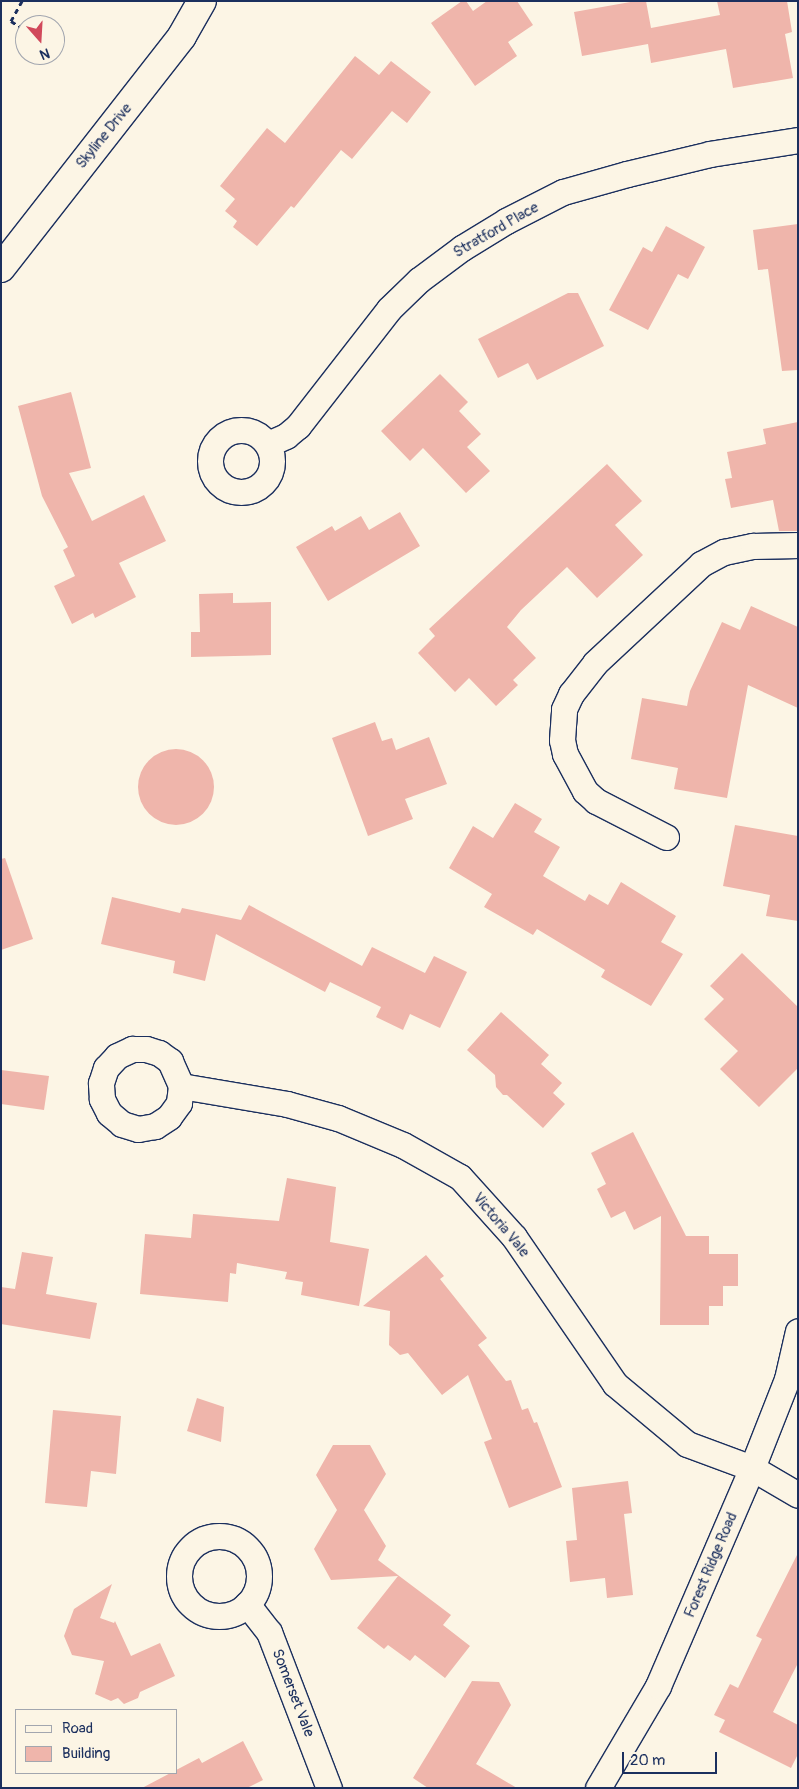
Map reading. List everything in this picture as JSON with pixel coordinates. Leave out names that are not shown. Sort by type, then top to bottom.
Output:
[{"type":"street","name":"Skyline Drive","points":[[1,268],[176,44],[202,1]]},
{"type":"street","name":"Stratford Place","points":[[268,444],[286,436],[298,426],[390,309],[419,280],[462,248],[506,221],[563,192],[626,174],[710,154],[798,140]]},
{"type":"street","points":[[666,837],[596,801],[577,780],[565,754],[562,740],[568,701],[595,663],[701,564],[724,552],[746,548],[798,545]]},
{"type":"street","name":"Victoria Vale","points":[[181,1086],[288,1104],[338,1118],[403,1146],[460,1177],[514,1237],[614,1384],[687,1444],[752,1468],[798,1495]]},
{"type":"street","name":"Forest Ridge Road","points":[[598,1788],[658,1686],[752,1468],[787,1379],[798,1331]]},
{"type":"street","name":"Somerset Vale","points":[[247,1604],[269,1632],[329,1788]]},
{"type":"path","points":[[15,24],[11,21],[22,1]]},
{"type":"building","points":[[462,1],[466,1],[473,11],[487,1],[517,1],[533,25],[508,42],[517,56],[475,86],[431,23]]},
{"type":"building","points":[[636,1],[646,1],[651,28],[720,15],[717,1],[787,1],[792,32],[785,34],[793,78],[733,88],[726,49],[651,63],[648,44],[582,56],[574,12]]},
{"type":"building","points":[[355,56],[379,75],[391,61],[431,92],[407,123],[392,111],[352,159],[341,150],[294,208],[291,206],[257,246],[233,227],[237,221],[225,211],[235,199],[220,186],[267,128],[285,143]]},
{"type":"building","points":[[798,224],[798,370],[782,371],[768,269],[758,270],[753,230]]},
{"type":"building","points":[[666,226],[705,247],[688,279],[678,274],[648,330],[609,310],[643,247],[652,252]]},
{"type":"building","points":[[568,293],[578,293],[604,346],[537,380],[528,363],[498,378],[478,339]]},
{"type":"building","points":[[440,374],[468,402],[459,411],[481,434],[467,447],[490,471],[466,493],[423,448],[410,461],[381,431]]},
{"type":"building","points":[[71,392],[91,468],[69,473],[92,521],[144,495],[166,541],[119,563],[136,597],[95,618],[93,613],[72,624],[54,586],[75,576],[63,550],[68,547],[42,496],[18,406]]},
{"type":"building","points":[[798,422],[798,531],[779,531],[773,500],[731,508],[725,479],[732,478],[727,452],[766,444],[763,429]]},
{"type":"building","points":[[607,464],[642,501],[615,525],[643,555],[597,598],[567,567],[521,610],[507,627],[536,658],[513,680],[518,685],[496,706],[469,678],[455,692],[418,653],[435,636],[429,629]]},
{"type":"building","points":[[400,512],[420,546],[328,601],[296,547],[332,526],[335,531],[361,516],[369,530]]},
{"type":"building","points":[[233,593],[233,603],[271,602],[271,655],[191,657],[191,632],[200,632],[199,594]]},
{"type":"building","points":[[751,606],[798,627],[798,708],[748,685],[727,798],[674,789],[678,768],[631,759],[642,698],[687,706],[690,691],[722,622],[740,630]]},
{"type":"building","points":[[375,722],[382,741],[392,738],[396,750],[429,737],[447,784],[405,799],[413,819],[368,836],[332,738]]},
{"type":"building","points":[[176,749],[190,752],[203,760],[211,773],[214,787],[211,801],[203,814],[190,822],[176,825],[162,822],[149,814],[141,801],[138,787],[141,773],[149,760],[162,752]]},
{"type":"building","points":[[515,803],[542,819],[534,832],[560,847],[543,876],[585,901],[589,894],[608,905],[621,882],[676,916],[661,942],[683,954],[651,1006],[601,977],[605,970],[537,929],[533,935],[484,907],[492,894],[449,868],[473,826],[493,838]]},
{"type":"building","points":[[735,825],[798,836],[798,921],[766,916],[770,895],[723,886]]},
{"type":"building","points":[[5,858],[33,939],[1,950],[1,859]]},
{"type":"building","points":[[112,897],[180,913],[182,908],[241,920],[249,905],[362,966],[372,947],[425,973],[434,956],[467,972],[440,1028],[410,1014],[403,1030],[376,1017],[381,1007],[330,982],[325,992],[216,934],[205,981],[173,973],[175,961],[101,944]]},
{"type":"building","points":[[742,953],[798,1007],[798,1068],[759,1107],[720,1069],[738,1051],[704,1019],[724,999],[710,986]]},
{"type":"building","points":[[501,1012],[549,1055],[541,1064],[562,1083],[553,1093],[565,1104],[543,1128],[507,1095],[503,1095],[496,1087],[495,1075],[467,1050]]},
{"type":"building","points":[[1,1070],[49,1076],[44,1110],[1,1104]]},
{"type":"building","points":[[633,1132],[686,1236],[709,1236],[709,1254],[738,1254],[738,1286],[723,1286],[723,1306],[709,1306],[709,1325],[660,1325],[661,1216],[634,1230],[625,1211],[611,1218],[597,1189],[606,1184],[591,1153]]},
{"type":"building","points":[[287,1178],[336,1187],[330,1242],[369,1249],[359,1306],[301,1295],[303,1282],[285,1279],[287,1272],[237,1263],[236,1274],[230,1273],[228,1302],[140,1294],[145,1234],[191,1238],[193,1214],[279,1221]]},
{"type":"building","points":[[22,1252],[53,1257],[46,1294],[97,1303],[90,1339],[1,1324],[1,1287],[15,1289]]},
{"type":"building","points":[[426,1255],[444,1276],[440,1279],[487,1338],[478,1345],[506,1381],[511,1380],[522,1410],[528,1408],[534,1423],[537,1422],[562,1487],[509,1508],[484,1442],[492,1439],[468,1375],[442,1395],[408,1353],[400,1355],[389,1345],[390,1311],[363,1306]]},
{"type":"building","points":[[197,1398],[224,1407],[221,1442],[187,1431]]},
{"type":"building","points":[[53,1410],[121,1416],[116,1474],[91,1471],[87,1507],[45,1503]]},
{"type":"building","points":[[333,1445],[370,1445],[386,1474],[364,1510],[386,1546],[378,1560],[451,1615],[443,1625],[470,1646],[445,1678],[415,1655],[410,1661],[388,1645],[384,1649],[357,1628],[398,1576],[331,1580],[314,1549],[337,1510],[316,1475]]},
{"type":"building","points":[[628,1481],[632,1513],[624,1514],[633,1595],[607,1598],[605,1578],[570,1582],[566,1541],[577,1540],[572,1488]]},
{"type":"building","points":[[798,1553],[798,1663],[773,1712],[798,1725],[798,1754],[791,1768],[719,1732],[725,1720],[714,1715],[730,1684],[738,1688],[762,1639],[756,1636]]},
{"type":"building","points":[[112,1584],[100,1618],[114,1623],[115,1621],[131,1656],[160,1643],[175,1676],[140,1692],[138,1698],[124,1704],[118,1698],[111,1701],[95,1694],[104,1661],[72,1655],[64,1636],[74,1609]]},
{"type":"building","points":[[472,1681],[499,1682],[511,1705],[476,1764],[517,1788],[428,1788],[413,1778]]},
{"type":"building","points":[[243,1741],[263,1780],[247,1788],[142,1788],[169,1774],[178,1774],[178,1769],[199,1758],[202,1763]]}]
